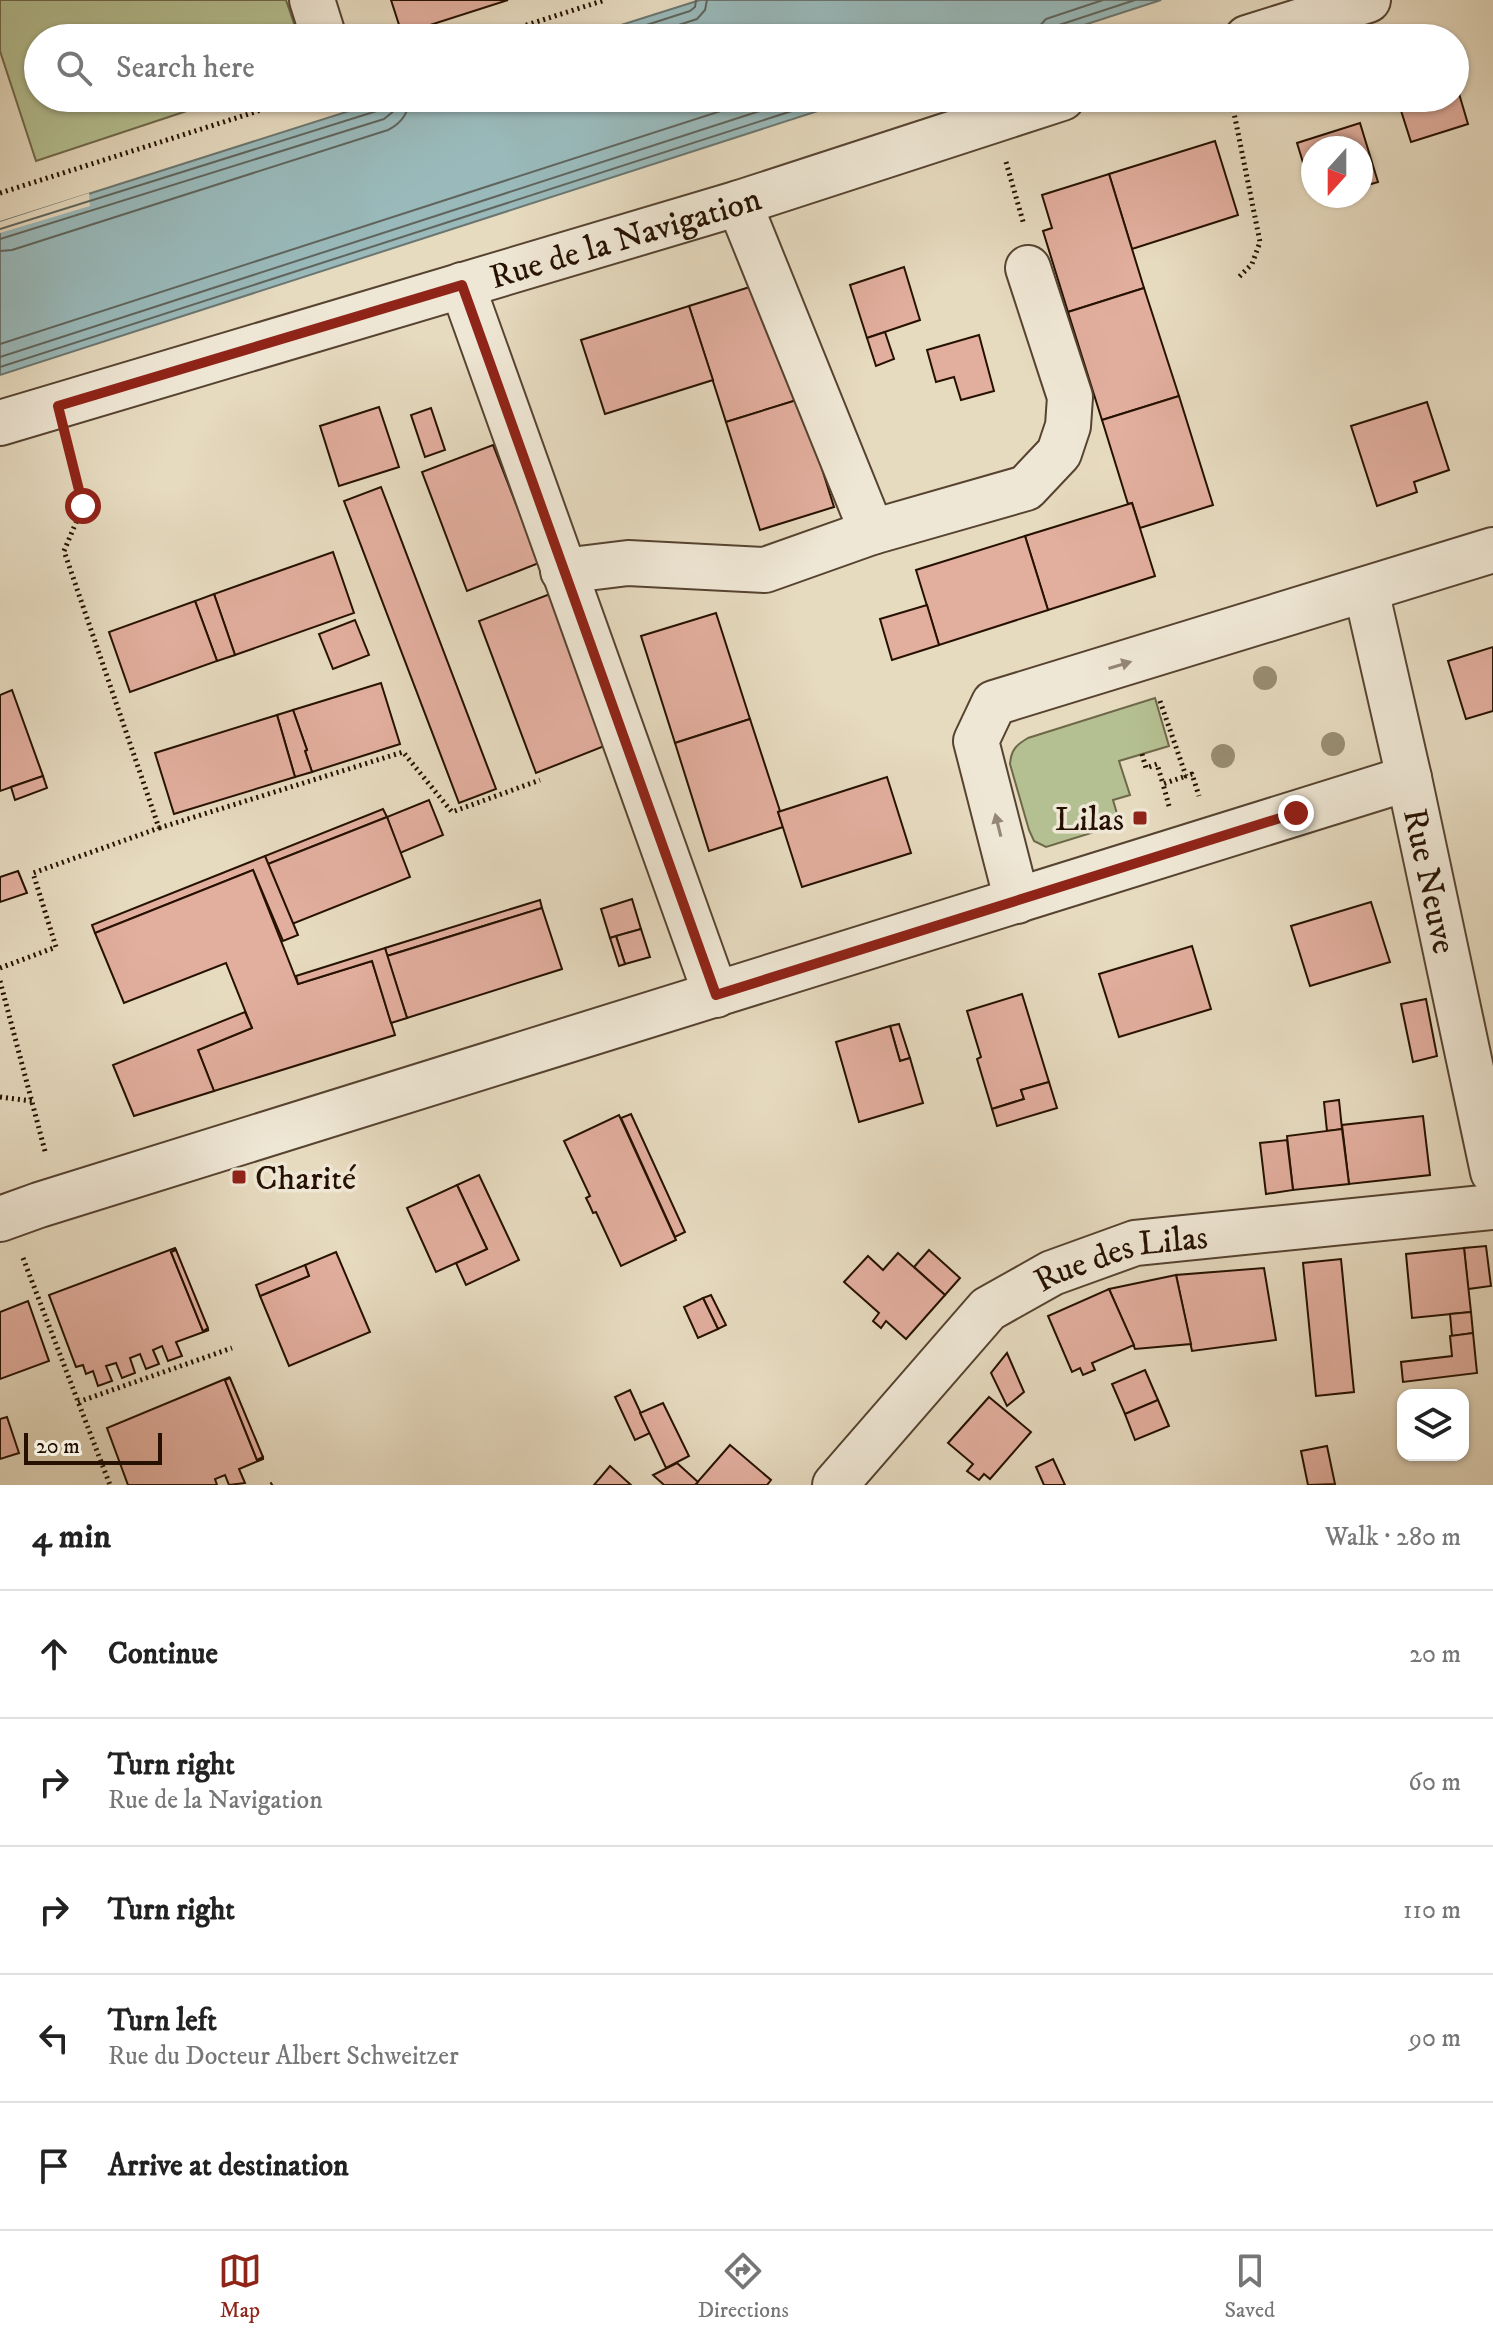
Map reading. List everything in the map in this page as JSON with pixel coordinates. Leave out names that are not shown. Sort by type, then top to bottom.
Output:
[{"type":"street","points":[[312,0],[320,24]]},
{"type":"street","points":[[1292,24],[1368,0]]},
{"type":"street","name":"Rue de la Navigation","points":[[0,423],[739,203],[1019,112]]},
{"type":"street","points":[[739,203],[872,532]]},
{"type":"street","points":[[563,571],[628,563],[765,570],[872,532],[1026,488],[1059,453],[1068,426],[1070,397],[1028,268]]},
{"type":"street","points":[[462,285],[716,995]]},
{"type":"street","points":[[1017,901],[976,741],[994,703],[1493,550]]},
{"type":"street","name":"Rue Neuve","points":[[1366,590],[1493,1172]]},
{"type":"street","points":[[3,1218],[1409,778]]},
{"type":"street","name":"Rue des Lilas","points":[[835,1485],[988,1309],[1052,1273],[1135,1243],[1493,1207]]},
{"type":"path","points":[[530,24],[605,0]]},
{"type":"path","points":[[0,193],[255,112]]},
{"type":"path","points":[[1234,112],[1260,242],[1252,264],[1238,278]]},
{"type":"path","points":[[994,120],[1033,255],[1028,268]]},
{"type":"path","points":[[58,406],[83,506],[64,551],[159,828]]},
{"type":"path","points":[[1146,657],[1186,776],[1192,774],[1214,839]]},
{"type":"path","points":[[0,968],[56,947],[33,873],[159,828],[403,752],[452,812],[540,780]]},
{"type":"path","points":[[1142,754],[1146,768],[1157,764],[1163,784]]},
{"type":"path","points":[[0,981],[58,1199]]},
{"type":"path","points":[[0,1097],[32,1101]]},
{"type":"path","points":[[3,1218],[110,1485]]},
{"type":"path","points":[[78,1402],[232,1348]]},
{"type":"green space","points":[[0,0],[286,0],[294,24],[24,24],[24,112],[184,112],[36,161],[0,51]]},
{"type":"green space","points":[[1155,698],[1169,746],[1119,761],[1130,795],[1113,800],[1120,824],[1046,847],[1034,841],[1010,764],[1015,748],[1028,738]]},
{"type":"water","points":[[700,0],[1161,0],[1087,24],[624,24]]},
{"type":"water","points":[[346,112],[815,112],[0,375],[0,222]]},
{"type":"pier","points":[[89,193],[90,206],[0,233],[0,222]]},
{"type":"building","points":[[391,0],[508,0],[433,24],[399,24]]},
{"type":"building","points":[[1401,112],[1464,112],[1468,124],[1411,142]]},
{"type":"building","points":[[1360,123],[1364,136],[1319,136]]},
{"type":"building","points":[[1215,141],[1238,215],[1132,249],[1109,174]]},
{"type":"building","points":[[1373,166],[1378,182],[1373,183]]},
{"type":"building","points":[[1109,174],[1144,288],[1068,312],[1043,231],[1052,228],[1042,195]]},
{"type":"building","points":[[904,267],[920,320],[867,338],[850,285]]},
{"type":"building","points":[[753,286],[800,399],[726,422],[689,306]]},
{"type":"building","points":[[1144,288],[1179,396],[1102,420],[1068,312]]},
{"type":"building","points":[[689,306],[713,380],[605,414],[581,340]]},
{"type":"building","points":[[885,332],[894,359],[876,366],[867,338]]},
{"type":"building","points":[[979,335],[994,391],[961,400],[954,377],[936,382],[927,350]]},
{"type":"building","points":[[1179,396],[1213,505],[1140,528],[1132,503],[1128,504],[1102,420]]},
{"type":"building","points":[[800,399],[834,507],[760,530],[726,422]]},
{"type":"building","points":[[1427,402],[1449,470],[1414,482],[1417,492],[1377,506],[1351,426]]},
{"type":"building","points":[[379,407],[399,467],[339,486],[320,426]]},
{"type":"building","points":[[431,408],[445,450],[425,457],[411,415]]},
{"type":"building","points":[[493,445],[539,563],[467,591],[422,472]]},
{"type":"building","points":[[381,487],[496,789],[459,803],[344,501]]},
{"type":"building","points":[[1132,503],[1155,576],[1048,610],[1025,536]]},
{"type":"building","points":[[1025,536],[1048,610],[939,645],[916,570]]},
{"type":"building","points":[[333,552],[354,613],[235,655],[214,594]]},
{"type":"building","points":[[214,594],[235,655],[217,661],[195,601]]},
{"type":"building","points":[[550,594],[607,745],[536,773],[479,621]]},
{"type":"building","points":[[195,601],[217,661],[130,692],[109,632]]},
{"type":"building","points":[[927,605],[939,645],[892,660],[880,619]]},
{"type":"building","points":[[716,613],[750,719],[675,743],[641,636]]},
{"type":"building","points":[[355,620],[369,655],[333,669],[319,634]]},
{"type":"building","points":[[1493,647],[1493,711],[1466,719],[1448,661]]},
{"type":"building","points":[[381,683],[400,744],[312,772],[293,710]]},
{"type":"building","points":[[12,690],[43,776],[0,791],[0,695]]},
{"type":"building","points":[[293,710],[312,772],[295,777],[277,715]]},
{"type":"building","points":[[277,715],[295,777],[174,814],[155,753]]},
{"type":"building","points":[[750,719],[783,827],[709,851],[675,743]]},
{"type":"building","points":[[43,776],[47,788],[15,800],[11,787]]},
{"type":"building","points":[[887,777],[911,853],[802,887],[778,812]]},
{"type":"building","points":[[429,800],[443,835],[400,853],[387,817]]},
{"type":"building","points":[[383,809],[387,817],[268,864],[265,856]]},
{"type":"building","points":[[387,817],[410,877],[292,924],[268,864]]},
{"type":"building","points":[[265,856],[298,935],[283,941],[253,870],[95,933],[92,925]]},
{"type":"building","points":[[253,870],[298,984],[372,961],[395,1035],[214,1091],[198,1050],[252,1028],[226,963],[124,1003],[95,933]]},
{"type":"building","points":[[18,871],[27,893],[0,902],[0,877]]},
{"type":"building","points":[[632,899],[641,929],[610,938],[601,909]]},
{"type":"building","points":[[540,900],[542,908],[387,956],[385,948]]},
{"type":"building","points":[[1371,902],[1390,962],[1310,986],[1291,926]]},
{"type":"building","points":[[542,908],[562,969],[407,1018],[387,956]]},
{"type":"building","points":[[641,929],[650,957],[625,964],[616,936]]},
{"type":"building","points":[[616,936],[625,964],[619,966],[610,938]]},
{"type":"building","points":[[1192,946],[1211,1009],[1119,1037],[1099,974]]},
{"type":"building","points":[[385,948],[407,1018],[391,1023],[372,961],[298,984],[296,976]]},
{"type":"building","points":[[1022,994],[1049,1082],[1021,1090],[1024,1099],[992,1109],[967,1011]]},
{"type":"building","points":[[1426,999],[1437,1056],[1413,1062],[1401,1004]]},
{"type":"building","points":[[245,1012],[252,1028],[198,1050],[214,1091],[134,1116],[113,1065]]},
{"type":"building","points":[[899,1024],[910,1058],[900,1061],[890,1026]]},
{"type":"building","points":[[890,1026],[900,1061],[910,1058],[923,1103],[859,1122],[836,1042]]},
{"type":"building","points":[[1049,1082],[1057,1108],[997,1126],[992,1109],[1024,1099],[1021,1090]]},
{"type":"building","points":[[1339,1100],[1342,1129],[1327,1131],[1324,1102]]},
{"type":"building","points":[[631,1114],[685,1232],[675,1237],[621,1118]]},
{"type":"building","points":[[619,1115],[676,1240],[621,1266],[596,1212],[593,1213],[586,1198],[590,1196],[564,1141]]},
{"type":"building","points":[[1423,1116],[1430,1175],[1349,1184],[1342,1125]]},
{"type":"building","points":[[1342,1129],[1349,1184],[1293,1190],[1287,1136]]},
{"type":"building","points":[[1287,1140],[1293,1190],[1266,1194],[1260,1143]]},
{"type":"building","points":[[479,1175],[519,1260],[466,1285],[456,1263],[487,1249],[457,1185]]},
{"type":"building","points":[[457,1185],[487,1249],[436,1272],[407,1208]]},
{"type":"building","points":[[1486,1246],[1491,1286],[1468,1289],[1464,1248]]},
{"type":"building","points":[[175,1248],[171,1252],[203,1331],[209,1330],[176,1342],[182,1356],[168,1361],[162,1346],[153,1350],[159,1364],[146,1369],[140,1354],[130,1358],[135,1373],[122,1378],[116,1363],[106,1366],[112,1381],[98,1386],[93,1371],[86,1374],[83,1365],[76,1367],[49,1295]]},
{"type":"building","points":[[1464,1248],[1471,1312],[1412,1318],[1406,1254]]},
{"type":"building","points":[[176,1250],[208,1328],[203,1331],[171,1252]]},
{"type":"building","points":[[929,1250],[960,1278],[945,1295],[914,1267]]},
{"type":"building","points":[[336,1252],[370,1332],[289,1366],[260,1296],[309,1276],[305,1265]]},
{"type":"building","points":[[898,1253],[945,1295],[906,1339],[886,1321],[881,1328],[873,1321],[879,1313],[844,1282],[868,1256],[883,1270]]},
{"type":"building","points":[[1341,1259],[1354,1392],[1316,1396],[1303,1263]]},
{"type":"building","points":[[305,1265],[309,1276],[260,1296],[256,1285]]},
{"type":"building","points":[[1264,1268],[1276,1340],[1192,1351],[1176,1275]]},
{"type":"building","points":[[1176,1275],[1191,1344],[1135,1349],[1109,1289]]},
{"type":"building","points":[[1109,1289],[1134,1345],[1092,1363],[1095,1370],[1083,1375],[1080,1368],[1072,1372],[1048,1316]]},
{"type":"building","points":[[711,1295],[726,1325],[718,1329],[703,1298]]},
{"type":"building","points":[[703,1298],[718,1329],[698,1338],[684,1307]]},
{"type":"building","points":[[28,1301],[49,1361],[0,1379],[0,1312]]},
{"type":"building","points":[[1471,1312],[1473,1333],[1452,1336],[1450,1314]]},
{"type":"building","points":[[1473,1333],[1477,1373],[1403,1382],[1401,1362],[1452,1356],[1450,1336]]},
{"type":"building","points":[[1007,1353],[1024,1392],[1007,1406],[991,1373]]},
{"type":"building","points":[[1145,1370],[1158,1400],[1125,1414],[1112,1384]]},
{"type":"building","points":[[230,1377],[225,1380],[257,1460],[263,1457],[263,1459],[239,1469],[245,1483],[229,1485],[225,1475],[215,1479],[217,1485],[128,1485],[107,1428]]},
{"type":"building","points":[[230,1378],[263,1457],[257,1460],[225,1380]]},
{"type":"building","points":[[630,1390],[650,1433],[635,1440],[615,1397]]},
{"type":"building","points":[[989,1397],[1031,1432],[990,1479],[984,1474],[979,1480],[967,1471],[973,1464],[948,1443]]},
{"type":"building","points":[[1158,1400],[1169,1426],[1135,1440],[1125,1414]]},
{"type":"building","points":[[663,1403],[689,1456],[666,1468],[640,1413]]},
{"type":"building","points":[[7,1417],[19,1453],[0,1459],[0,1419]]},
{"type":"building","points":[[730,1445],[771,1480],[767,1485],[695,1485]]},
{"type":"building","points":[[1327,1446],[1335,1484],[1308,1485],[1301,1451]]},
{"type":"building","points":[[1053,1459],[1065,1485],[1044,1485],[1036,1467]]},
{"type":"building","points":[[677,1463],[698,1482],[695,1485],[664,1485],[653,1475]]},
{"type":"building","points":[[610,1466],[631,1485],[594,1485]]},
{"type":"place","name":"Lilas","points":[[1140,818]]},
{"type":"place","name":"Charité","points":[[239,1177]]},
{"type":"route","points":[[83,506],[58,406],[462,285],[716,995],[1296,813]]}]
